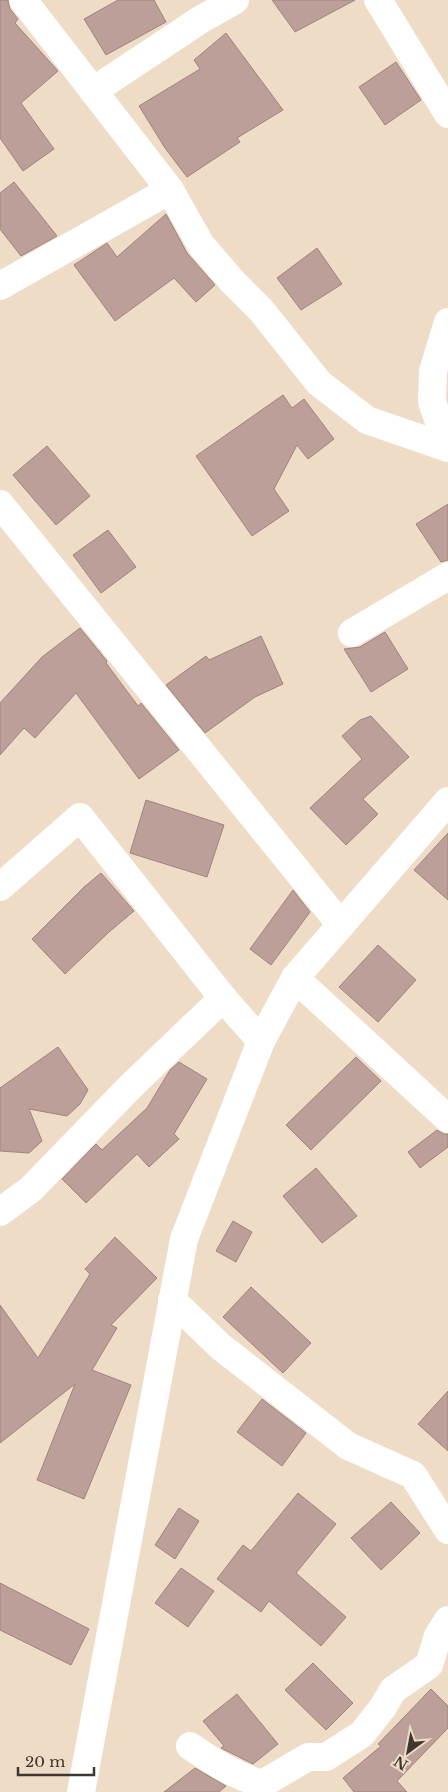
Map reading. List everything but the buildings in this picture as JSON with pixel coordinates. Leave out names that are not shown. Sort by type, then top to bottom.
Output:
[{"type":"street","points":[[23,0],[170,190],[201,245],[232,281],[261,310],[319,383],[367,420],[448,447]]},
{"type":"street","points":[[93,91],[200,20],[235,0]]},
{"type":"street","points":[[378,0],[448,114]]},
{"type":"street","points":[[0,286],[170,190]]},
{"type":"street","points":[[448,322],[433,370],[432,402],[448,447]]},
{"type":"street","points":[[0,504],[341,925]]},
{"type":"street","points":[[352,633],[448,576]]},
{"type":"street","points":[[81,1792],[184,1239],[261,1041],[295,978],[448,801]]},
{"type":"street","points":[[0,887],[80,817],[223,998],[261,1041]]},
{"type":"street","points":[[295,978],[448,1119]]},
{"type":"street","points":[[4,1200],[31,1188],[130,1087],[223,998]]},
{"type":"street","points":[[172,1300],[221,1347],[348,1446],[413,1475],[448,1530]]},
{"type":"street","points":[[190,1746],[239,1777],[262,1784],[308,1757],[326,1757],[362,1734],[383,1707],[393,1690],[429,1665],[438,1636],[448,1620]]}]
